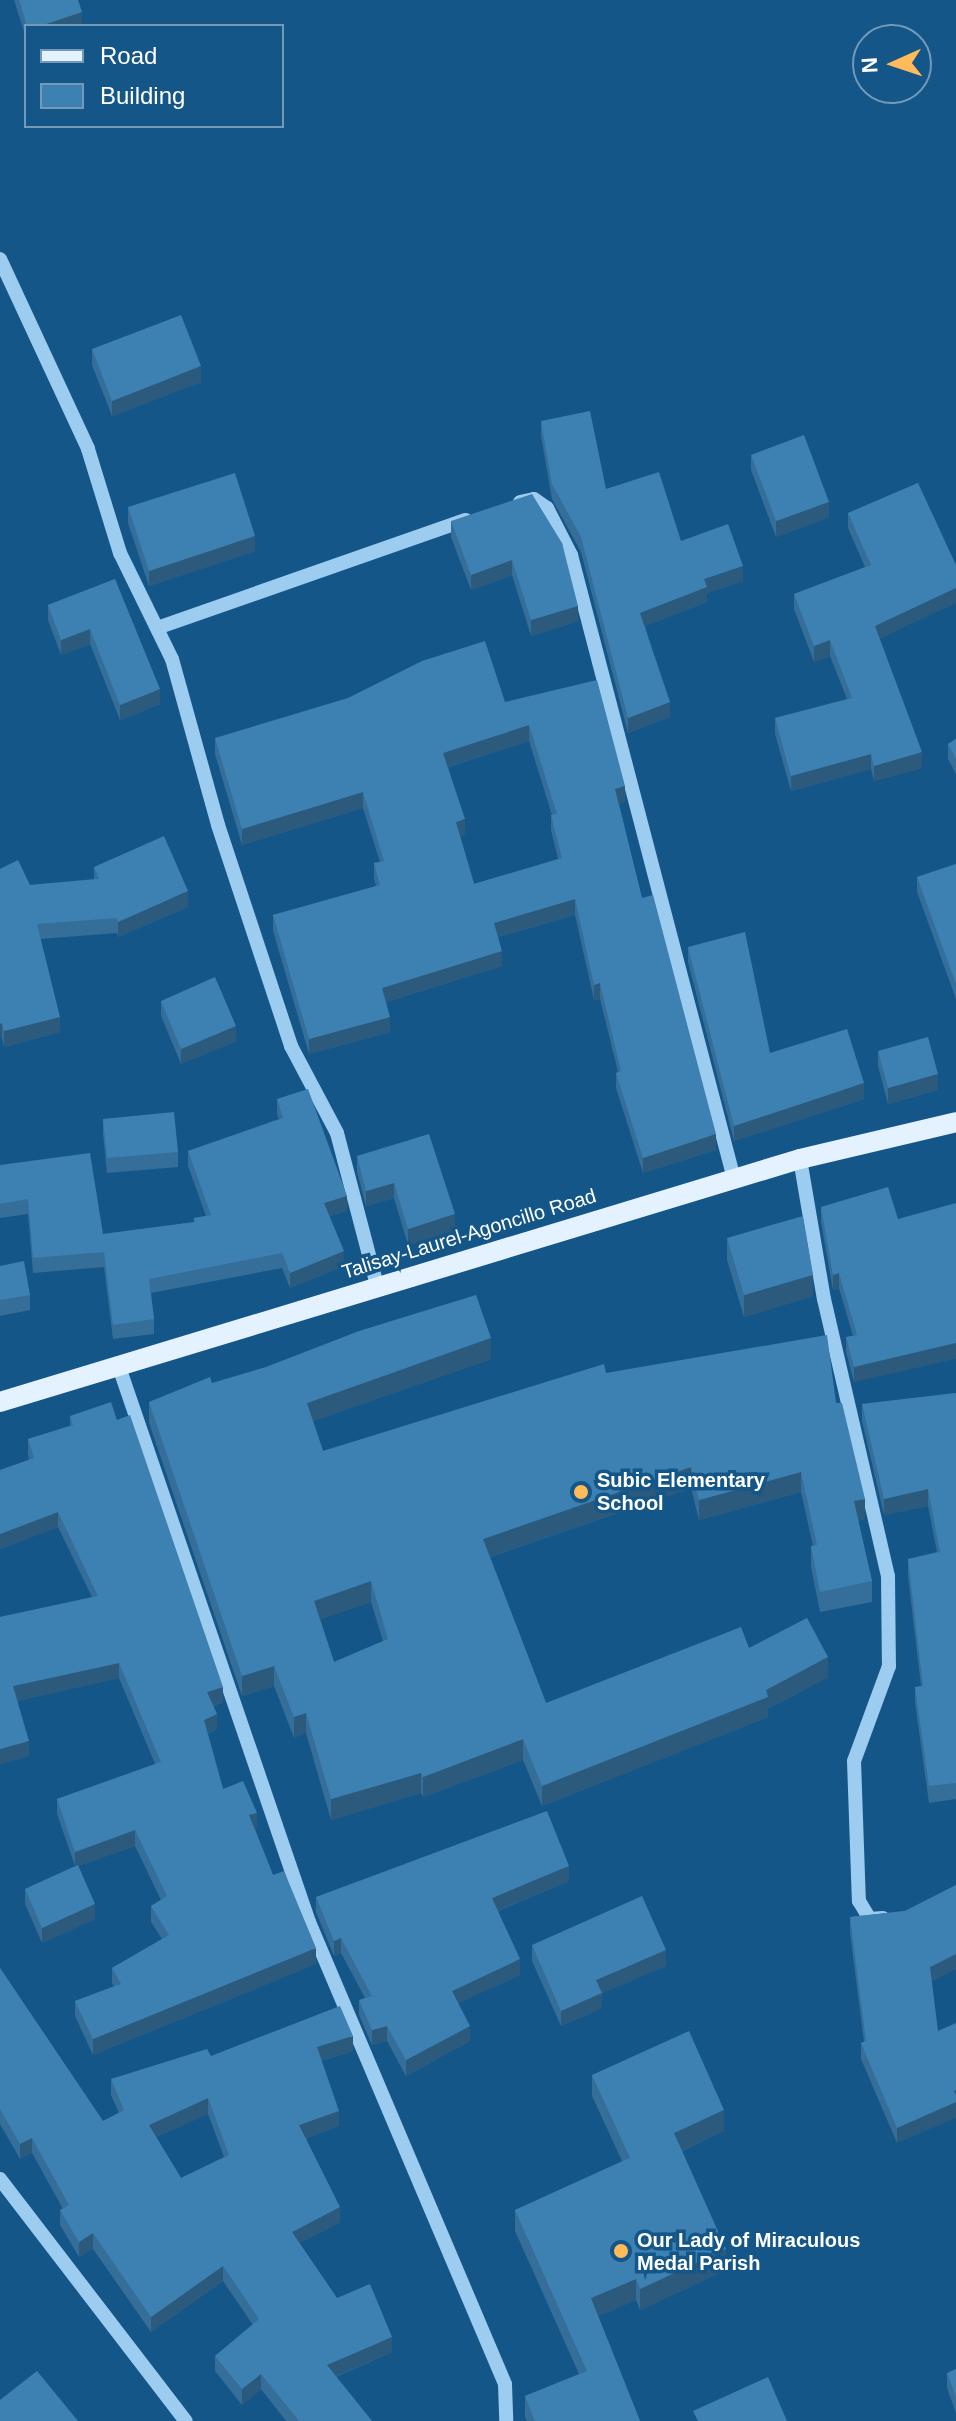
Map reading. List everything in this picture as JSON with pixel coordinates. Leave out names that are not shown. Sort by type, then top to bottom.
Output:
[{"type":"main road","name":"Talisay-Laurel-Agoncillo Road","points":[[0,1402],[800,1159],[956,1122]]},
{"type":"street","points":[[0,259],[88,449],[120,553],[172,659],[218,825],[291,1046],[337,1133],[377,1286]]},
{"type":"street","points":[[157,628],[494,510],[534,499],[547,508],[571,555],[734,1179]]},
{"type":"street","points":[[800,1159],[824,1299],[888,1576],[889,1666],[854,1761],[859,1901],[870,1919],[902,1913]]},
{"type":"street","points":[[118,1364],[309,1922],[505,2384],[506,2421]]},
{"type":"street","points":[[0,2179],[186,2421]]},
{"type":"building","points":[[19,0],[78,0],[82,12],[46,24],[26,24]]},
{"type":"building","points":[[181,315],[201,366],[112,401],[92,349]]},
{"type":"building","points":[[590,411],[606,489],[659,472],[681,541],[728,524],[743,566],[704,579],[707,587],[640,613],[670,702],[628,718],[581,537],[552,484],[541,421]]},
{"type":"building","points":[[804,435],[829,502],[776,521],[751,455]]},
{"type":"building","points":[[235,473],[255,536],[149,571],[128,507]]},
{"type":"building","points":[[918,483],[956,565],[956,588],[875,626],[922,752],[874,766],[871,754],[791,776],[775,718],[852,698],[830,640],[814,646],[794,594],[871,565],[848,513]]},
{"type":"building","points":[[532,494],[562,543],[578,606],[531,620],[512,560],[471,575],[451,521]]},
{"type":"building","points":[[115,579],[160,689],[120,705],[90,629],[61,640],[48,605]]},
{"type":"building","points":[[485,641],[505,702],[597,680],[625,786],[615,789],[642,898],[653,895],[716,1134],[643,1158],[616,1073],[621,1071],[600,983],[594,985],[575,899],[494,923],[502,951],[382,988],[390,1017],[309,1039],[273,915],[380,885],[374,863],[384,861],[363,792],[242,829],[215,738],[348,698],[422,661]],"holes":[[[529,725],[557,814],[551,815],[562,858],[474,884],[456,822],[465,819],[443,753]]]},
{"type":"building","points":[[956,739],[956,759],[948,744]]},
{"type":"building","points":[[164,836],[188,891],[118,922],[117,918],[37,924],[60,1017],[4,1031],[0,1024],[0,869],[18,860],[30,885],[99,879],[94,867]]},
{"type":"building","points":[[956,864],[956,984],[917,877]]},
{"type":"building","points":[[745,932],[770,1053],[847,1029],[864,1083],[734,1126],[688,947]]},
{"type":"building","points":[[215,977],[236,1026],[181,1049],[161,1001]]},
{"type":"building","points":[[928,1037],[938,1074],[888,1088],[878,1051]]},
{"type":"building","points":[[308,1089],[347,1196],[324,1203],[344,1251],[290,1273],[282,1253],[149,1279],[154,1319],[113,1325],[104,1252],[33,1258],[28,1199],[0,1204],[0,1165],[90,1153],[103,1234],[195,1222],[194,1218],[211,1215],[188,1151],[283,1118],[277,1099]]},
{"type":"building","points":[[174,1112],[178,1152],[107,1158],[103,1119]]},
{"type":"building","points":[[429,1134],[455,1214],[408,1229],[394,1183],[366,1191],[357,1156]]},
{"type":"building","points":[[888,1187],[898,1219],[956,1203],[956,1343],[854,1367],[846,1337],[857,1335],[839,1273],[833,1275],[821,1207]]},
{"type":"building","points":[[803,1216],[813,1275],[744,1295],[727,1238]]},
{"type":"building","points":[[24,1261],[30,1295],[0,1300],[0,1266]]},
{"type":"building","points":[[476,1295],[491,1338],[307,1403],[323,1451],[604,1364],[606,1373],[827,1335],[836,1403],[842,1403],[865,1499],[854,1501],[872,1581],[820,1592],[811,1546],[817,1545],[801,1472],[699,1500],[691,1467],[483,1539],[546,1703],[741,1627],[749,1648],[807,1618],[828,1657],[766,1690],[768,1697],[542,1786],[523,1739],[423,1777],[421,1773],[331,1799],[306,1713],[294,1717],[274,1666],[242,1676],[149,1402],[210,1377],[212,1383],[266,1367],[359,1331]],"holes":[[[371,1581],[388,1639],[334,1662],[314,1601]]]},
{"type":"building","points":[[956,1393],[956,1783],[929,1786],[915,1687],[923,1686],[908,1559],[940,1552],[928,1489],[884,1499],[862,1404]]},
{"type":"building","points":[[111,1402],[117,1420],[130,1415],[223,1687],[207,1692],[217,1714],[204,1720],[223,1789],[243,1781],[257,1813],[249,1815],[273,1875],[284,1871],[316,1948],[93,2039],[75,2001],[121,1984],[112,1968],[169,1935],[151,1906],[167,1896],[135,1830],[75,1852],[57,1799],[161,1762],[119,1663],[13,1686],[29,1741],[0,1749],[0,1617],[98,1596],[58,1512],[0,1534],[0,1470],[34,1458],[28,1439],[73,1425],[70,1416]]},
{"type":"building","points":[[547,1811],[569,1866],[492,1898],[520,1959],[452,1991],[470,2026],[406,2060],[387,2026],[372,2030],[359,2000],[372,1996],[341,1938],[334,1941],[316,1897]]},
{"type":"building","points":[[78,1865],[95,1904],[42,1928],[25,1889]]},
{"type":"building","points":[[956,1885],[956,1954],[930,1967],[938,2031],[956,2023],[956,2102],[897,2128],[861,2043],[866,2041],[850,1917],[905,1911]]},
{"type":"building","points":[[642,1896],[666,1950],[596,1980],[602,1993],[561,2011],[532,1945]]},
{"type":"building","points":[[0,1968],[103,2121],[124,2110],[111,2079],[207,2049],[211,2056],[340,2006],[353,2036],[317,2047],[339,2111],[299,2125],[340,2207],[292,2232],[337,2298],[370,2284],[392,2337],[327,2365],[372,2421],[299,2421],[261,2374],[242,2389],[215,2356],[259,2319],[223,2266],[151,2317],[93,2233],[79,2242],[60,2210],[69,2205],[32,2138],[20,2144],[0,2109]],"holes":[[[208,2098],[229,2155],[181,2178],[149,2125]]]},
{"type":"building","points":[[689,2031],[724,2110],[674,2133],[726,2249],[640,2289],[636,2279],[591,2298],[640,2421],[535,2421],[525,2396],[587,2371],[515,2210],[630,2158],[592,2075]]},
{"type":"building","points":[[956,2369],[956,2397],[947,2373]]},
{"type":"building","points":[[37,2371],[78,2421],[0,2421],[0,2400]]},
{"type":"building","points":[[768,2377],[787,2421],[698,2421],[693,2411]]},
{"type":"place","name":"Subic Elementary School","points":[[581,1492]]},
{"type":"place","name":"Our Lady of Miraculous Medal Parish","points":[[621,2251]]}]
